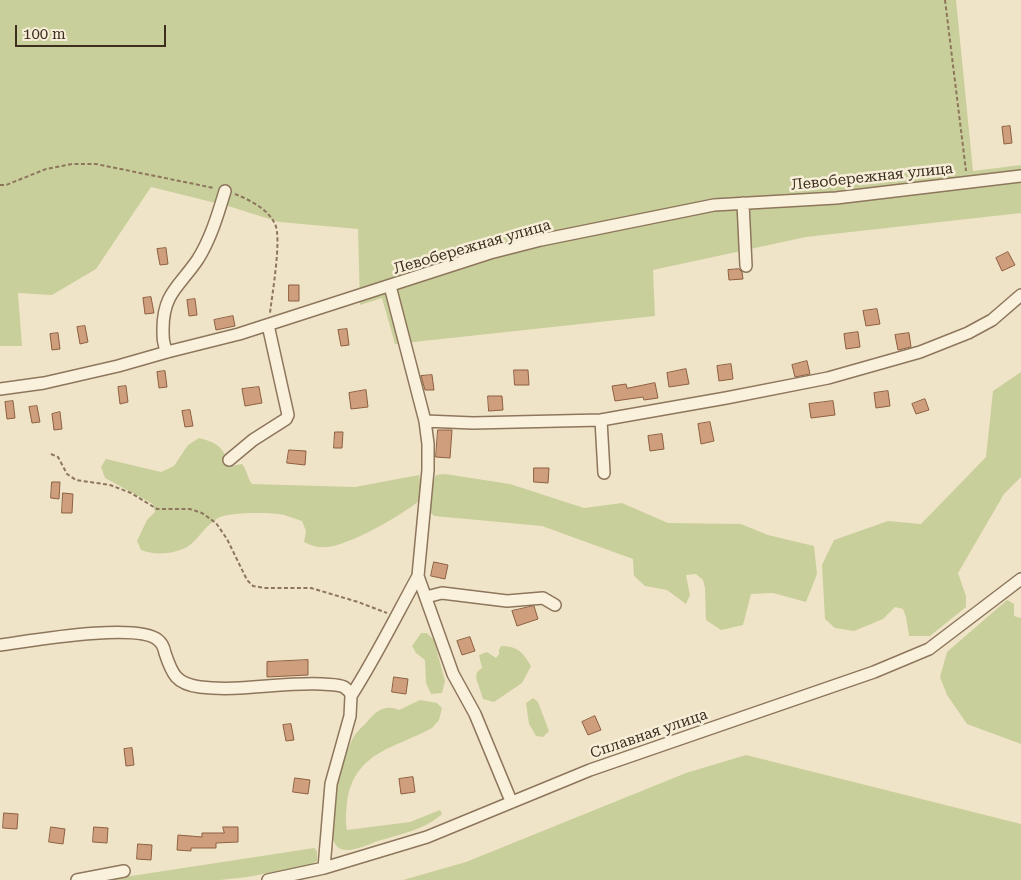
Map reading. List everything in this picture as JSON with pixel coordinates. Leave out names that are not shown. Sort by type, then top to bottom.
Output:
[{"type":"street","name":"Левобережная улица","points":[[0,389],[44,383],[118,366],[268,325],[490,254],[541,240],[714,205],[836,198],[1021,176]]},
{"type":"street","points":[[167,352],[163,343],[163,322],[166,303],[173,290],[198,258],[214,224],[225,191]]},
{"type":"street","points":[[743,203],[746,266]]},
{"type":"street","points":[[351,696],[378,651],[418,576],[428,470],[428,444],[425,421],[390,286]]},
{"type":"street","points":[[425,421],[473,423],[601,420],[828,378],[920,352],[968,333],[992,320],[1021,295]]},
{"type":"street","points":[[229,460],[253,440],[286,419],[288,415],[268,325]]},
{"type":"street","points":[[601,420],[604,473]]},
{"type":"street","points":[[418,576],[452,674],[475,714],[511,801]]},
{"type":"street","name":"Сплавная улица","points":[[268,880],[324,868],[427,837],[590,770],[874,672],[930,649],[1021,579]]},
{"type":"street","points":[[426,597],[442,593],[507,601],[543,598],[555,605]]},
{"type":"street","points":[[0,645],[82,635],[136,632],[156,638],[161,643],[173,672],[179,681],[199,687],[220,688],[300,683],[340,685],[348,689],[351,696],[350,716],[330,784],[324,868]]},
{"type":"street","points":[[77,880],[124,871]]},
{"type":"path","points":[[945,0],[967,183]]},
{"type":"path","points":[[0,185],[6,185],[46,169],[72,164],[96,164],[225,191],[247,198],[264,211],[276,225],[277,242],[268,325]]},
{"type":"path","points":[[51,454],[58,457],[67,474],[76,480],[93,481],[124,490],[157,509],[190,509],[202,513],[216,523],[227,539],[247,580],[253,586],[265,588],[311,588],[358,602],[395,616]]},
{"type":"green space","points":[[0,0],[956,0],[973,171],[1021,165],[1021,213],[806,237],[653,270],[655,316],[395,344],[382,298],[360,305],[358,229],[279,222],[228,206],[151,187],[96,269],[52,295],[18,293],[22,346],[0,346]]},
{"type":"green space","points":[[1021,372],[1021,477],[1004,494],[958,573],[966,596],[966,607],[930,636],[909,636],[903,609],[895,607],[883,619],[854,631],[835,628],[825,619],[822,565],[834,540],[888,521],[921,524],[986,457],[993,391]]},
{"type":"green space","points":[[199,438],[216,444],[225,454],[231,466],[242,464],[252,484],[355,487],[419,475],[421,485],[419,501],[361,536],[327,547],[315,546],[304,542],[306,531],[302,521],[278,514],[250,513],[218,518],[185,548],[159,553],[141,550],[137,541],[147,520],[155,512],[153,504],[105,478],[101,467],[106,459],[161,472],[174,466],[188,445]]},
{"type":"green space","points":[[445,474],[510,484],[584,508],[622,503],[668,523],[741,524],[768,535],[814,546],[817,574],[806,602],[773,593],[751,594],[743,625],[721,630],[706,620],[705,588],[703,580],[696,574],[686,575],[690,595],[686,604],[667,590],[645,586],[634,576],[633,559],[542,526],[434,516],[430,512],[433,482],[436,475]]},
{"type":"green space","points":[[1007,600],[1014,604],[1014,616],[1021,618],[1021,744],[967,724],[947,695],[940,677],[947,652]]},
{"type":"green space","points":[[421,633],[427,633],[434,640],[445,681],[442,693],[431,694],[426,683],[425,660],[416,653],[412,646]]},
{"type":"green space","points":[[501,646],[511,647],[519,651],[531,666],[522,683],[494,702],[483,699],[476,678],[477,672],[482,668],[479,655],[487,652],[496,658]]},
{"type":"green space","points":[[533,698],[538,702],[549,731],[543,737],[536,736],[529,724],[526,703]]},
{"type":"green space","points":[[420,700],[437,703],[442,708],[439,720],[432,728],[377,754],[367,762],[351,786],[347,803],[347,830],[410,822],[440,810],[442,814],[428,824],[412,831],[355,849],[341,849],[335,842],[332,830],[332,815],[339,779],[353,737],[377,712],[385,708],[399,710]]},
{"type":"green space","points":[[746,755],[1021,824],[1021,880],[403,880],[466,862],[686,773]]},
{"type":"green space","points":[[314,848],[317,851],[317,861],[310,865],[248,877],[220,880],[105,880]]},
{"type":"building","points":[[1010,126],[1012,143],[1004,144],[1002,127]]},
{"type":"building","points":[[166,248],[168,264],[160,265],[157,249]]},
{"type":"building","points":[[1008,252],[1015,265],[1002,271],[996,258]]},
{"type":"building","points":[[739,269],[742,272],[743,279],[729,280],[728,270]]},
{"type":"building","points":[[289,285],[299,285],[299,301],[289,301]]},
{"type":"building","points":[[151,297],[154,313],[145,314],[143,298]]},
{"type":"building","points":[[195,299],[197,315],[189,316],[187,300]]},
{"type":"building","points":[[877,309],[880,324],[866,326],[863,311]]},
{"type":"building","points":[[233,316],[235,326],[216,330],[214,320]]},
{"type":"building","points":[[85,326],[88,342],[80,344],[77,327]]},
{"type":"building","points":[[347,329],[349,345],[341,346],[338,330]]},
{"type":"building","points":[[858,332],[860,347],[846,349],[844,334]]},
{"type":"building","points":[[58,333],[60,349],[52,350],[50,334]]},
{"type":"building","points":[[909,333],[911,347],[898,350],[895,335]]},
{"type":"building","points":[[807,361],[810,374],[795,377],[792,365]]},
{"type":"building","points":[[731,364],[733,379],[719,381],[717,366]]},
{"type":"building","points":[[686,369],[689,384],[669,387],[667,373]]},
{"type":"building","points":[[514,370],[528,370],[529,385],[515,385]]},
{"type":"building","points":[[165,371],[167,387],[159,388],[157,372]]},
{"type":"building","points":[[432,375],[434,390],[425,390],[421,376]]},
{"type":"building","points":[[655,383],[658,398],[644,400],[643,397],[615,401],[612,386],[626,384],[627,388]]},
{"type":"building","points":[[126,386],[128,402],[120,404],[118,387]]},
{"type":"building","points":[[259,387],[262,403],[245,406],[242,389]]},
{"type":"building","points":[[366,390],[368,407],[351,409],[349,393]]},
{"type":"building","points":[[888,391],[890,406],[876,408],[874,393]]},
{"type":"building","points":[[488,396],[502,396],[503,410],[489,411]]},
{"type":"building","points":[[925,399],[929,410],[916,414],[912,404]]},
{"type":"building","points":[[13,401],[15,418],[7,419],[5,402]]},
{"type":"building","points":[[833,401],[835,415],[811,418],[809,404]]},
{"type":"building","points":[[37,406],[40,422],[32,423],[29,407]]},
{"type":"building","points":[[190,410],[193,426],[185,427],[182,411]]},
{"type":"building","points":[[60,412],[62,429],[54,430],[52,414]]},
{"type":"building","points":[[710,422],[714,441],[701,444],[698,424]]},
{"type":"building","points":[[438,430],[452,430],[450,458],[436,457]]},
{"type":"building","points":[[335,432],[343,432],[342,448],[334,448]]},
{"type":"building","points":[[662,434],[664,449],[650,451],[648,436]]},
{"type":"building","points":[[289,450],[306,451],[305,465],[287,463]]},
{"type":"building","points":[[534,468],[549,468],[548,483],[534,482]]},
{"type":"building","points":[[52,482],[60,482],[59,499],[51,498]]},
{"type":"building","points":[[63,493],[73,494],[72,513],[62,513]]},
{"type":"building","points":[[434,562],[448,565],[445,579],[431,576]]},
{"type":"building","points":[[534,606],[538,619],[517,626],[512,611]]},
{"type":"building","points":[[470,637],[475,651],[462,655],[457,641]]},
{"type":"building","points":[[308,660],[308,675],[267,677],[267,662]]},
{"type":"building","points":[[394,677],[408,679],[406,694],[392,692]]},
{"type":"building","points":[[595,716],[601,730],[588,735],[582,722]]},
{"type":"building","points":[[291,724],[294,740],[286,741],[283,725]]},
{"type":"building","points":[[132,748],[134,765],[126,766],[124,749]]},
{"type":"building","points":[[413,777],[415,792],[401,794],[399,779]]},
{"type":"building","points":[[295,778],[310,780],[308,794],[293,792]]},
{"type":"building","points":[[4,813],[18,814],[17,829],[3,828]]},
{"type":"building","points":[[51,827],[65,829],[63,844],[49,842]]},
{"type":"building","points":[[94,827],[108,828],[107,843],[93,842]]},
{"type":"building","points":[[223,827],[238,827],[238,842],[216,843],[216,848],[191,848],[191,851],[177,850],[178,835],[202,837],[202,833],[224,833]]},
{"type":"building","points":[[138,844],[152,845],[151,860],[137,859]]}]
